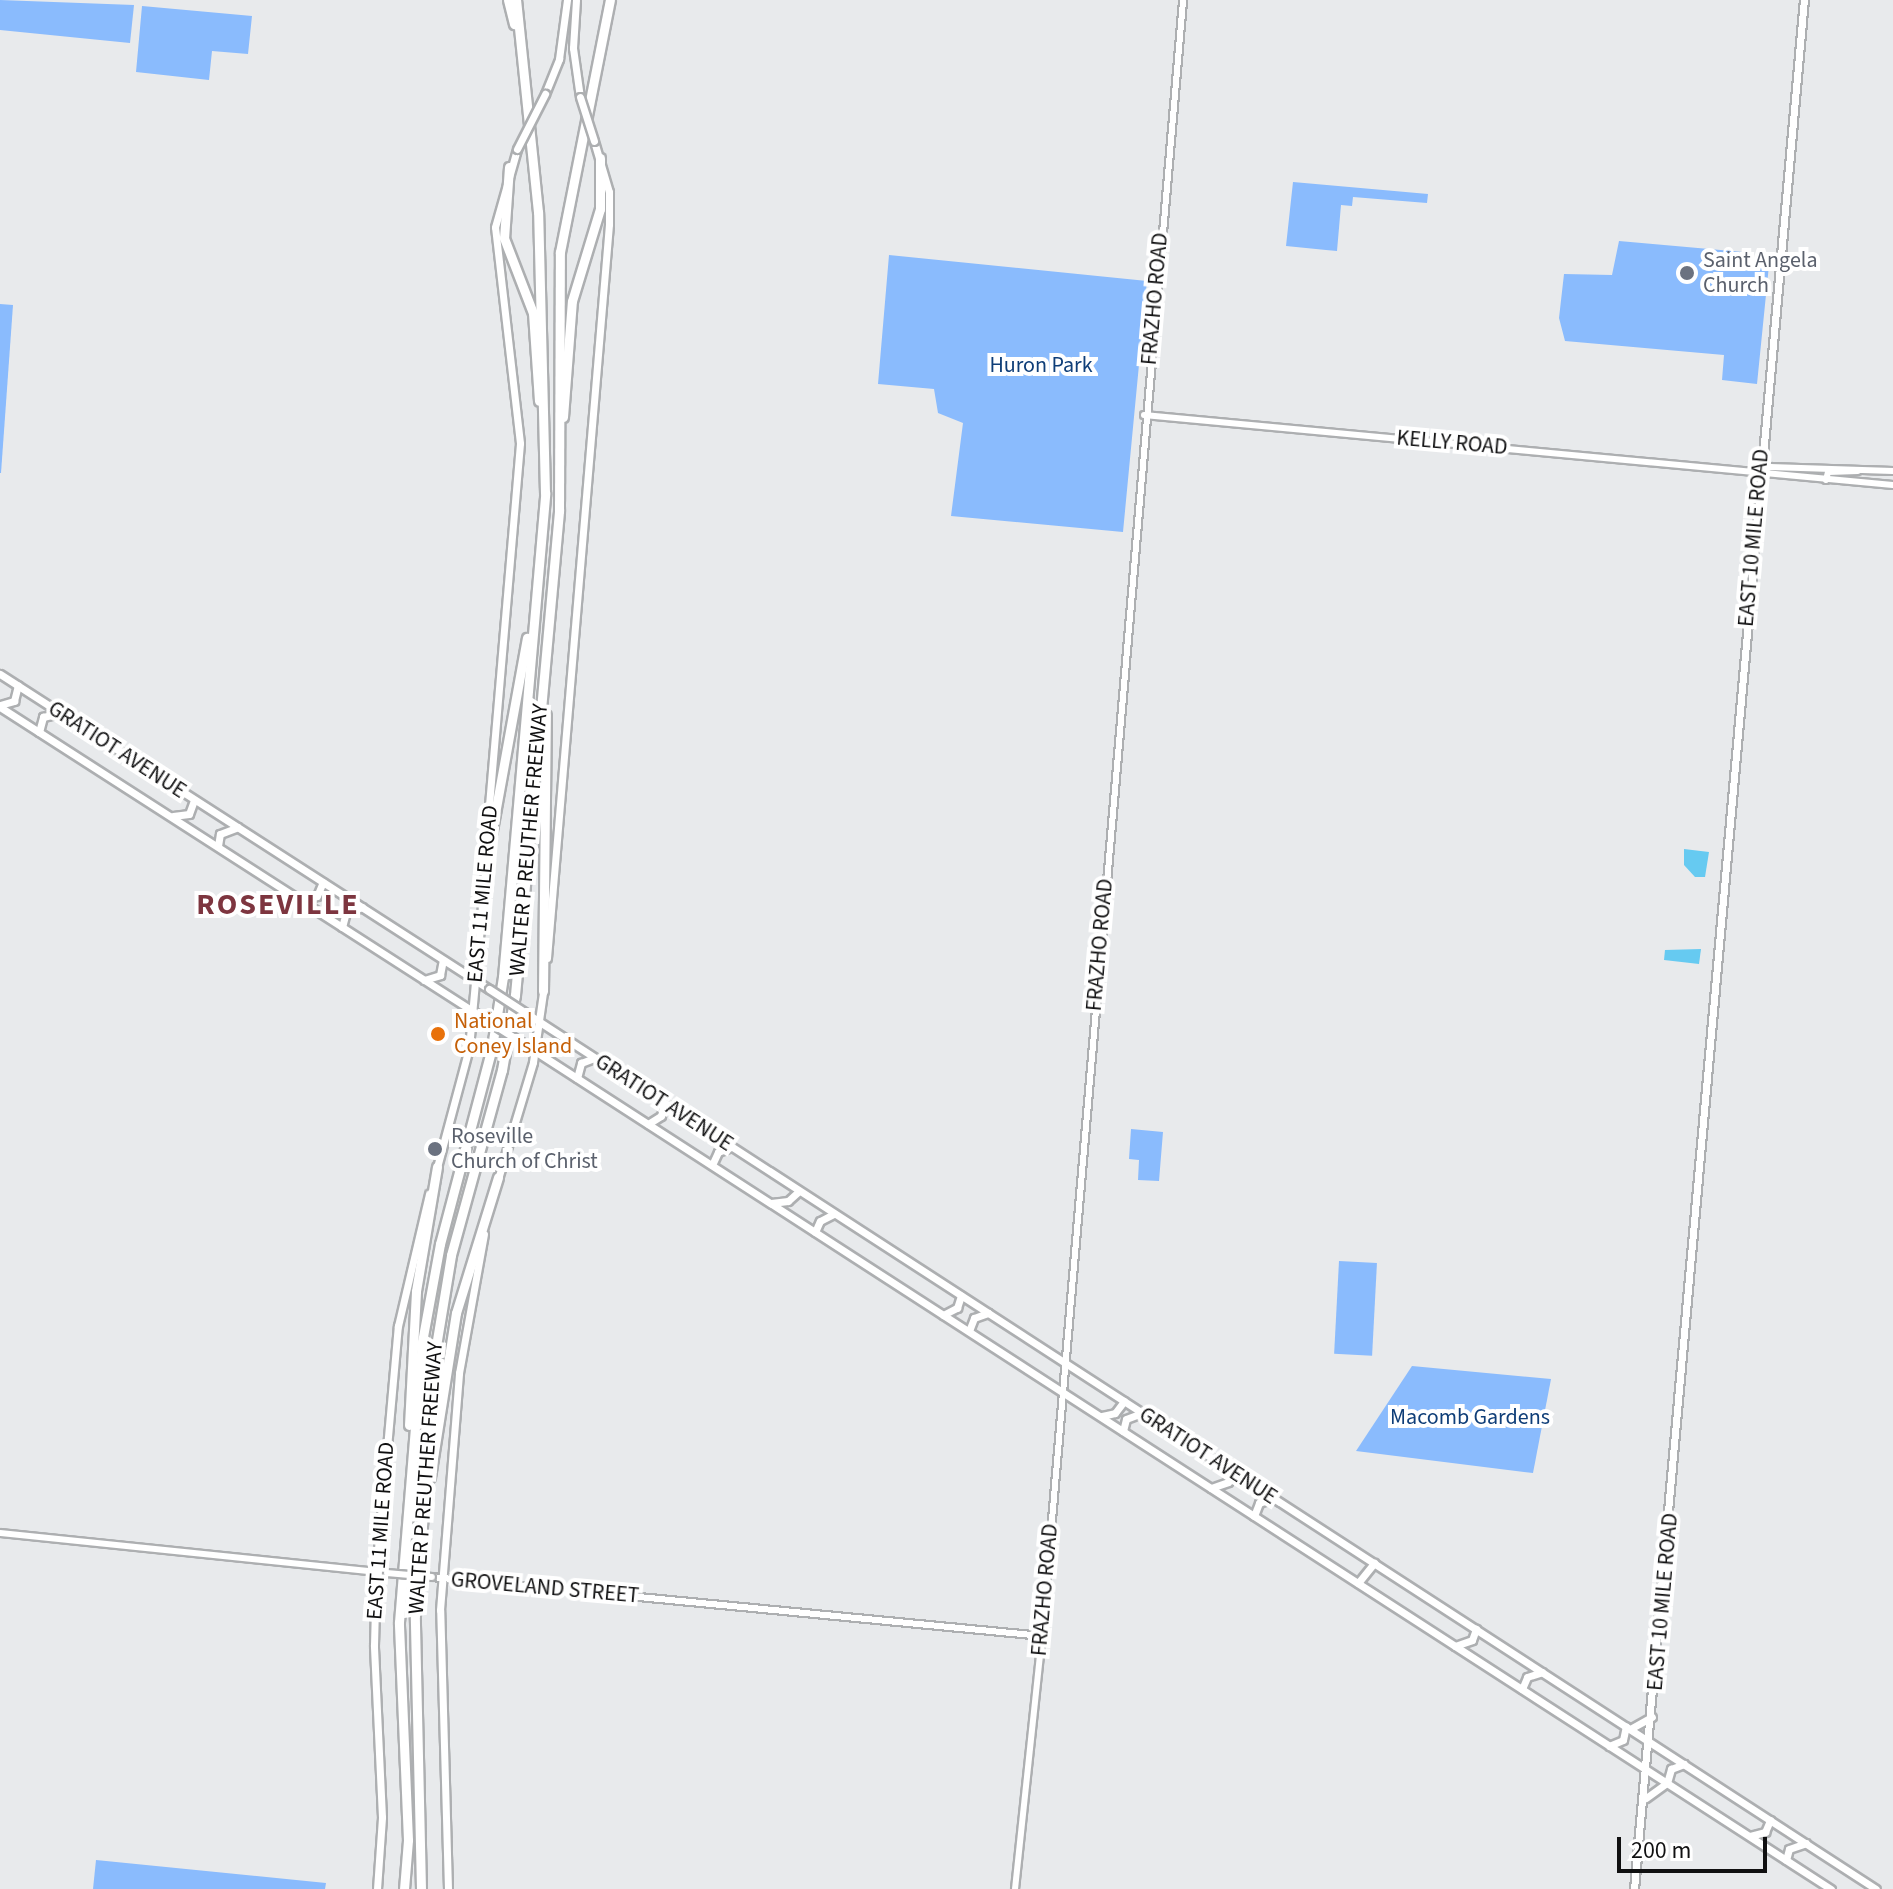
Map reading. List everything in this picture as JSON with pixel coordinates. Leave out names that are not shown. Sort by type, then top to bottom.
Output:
[{"type":"highway","points":[[508,0],[519,45]]},
{"type":"highway","points":[[516,0],[519,45]]},
{"type":"highway","name":"WALTER P REUTHER FREEWAY","points":[[421,1889],[418,1561],[443,1291],[502,1070],[515,995],[546,661],[559,440],[560,252],[613,0]]},
{"type":"highway","name":"WALTER P REUTHER FREEWAY","points":[[404,1889],[408,1840],[399,1622],[411,1477],[432,1276],[485,1081],[503,977],[542,528],[545,435],[538,212],[519,45]]},
{"type":"highway","points":[[559,440],[572,301],[600,209],[600,158]]},
{"type":"highway","points":[[509,167],[504,238],[533,313],[545,435]]},
{"type":"highway","points":[[486,863],[507,766],[542,528]]},
{"type":"highway","points":[[543,991],[546,661]]},
{"type":"highway","points":[[411,1477],[416,1291],[437,1167]]},
{"type":"highway","points":[[418,1561],[456,1313],[498,1177]]},
{"type":"main road","name":"EAST 11 MILE ROAD","points":[[377,1889],[382,1817],[376,1571],[398,1326],[466,1063],[476,981],[520,443],[495,227],[509,167],[554,76],[567,0]]},
{"type":"main road","points":[[448,1889],[442,1578],[462,1350],[498,1177],[535,1051],[539,1022],[609,224],[609,192],[576,79],[576,0]]},
{"type":"main road","name":"EAST 10 MILE ROAD","points":[[1634,1889],[1653,1715],[1711,1077],[1759,471],[1804,0]]},
{"type":"main road","points":[[554,76],[565,71],[576,79]]},
{"type":"main road","name":"GRATIOT AVENUE","points":[[0,674],[1876,1889]]},
{"type":"main road","points":[[0,706],[14,701],[18,685]]},
{"type":"main road","name":"GRATIOT AVENUE","points":[[0,706],[1831,1889]]},
{"type":"main road","points":[[39,732],[43,717],[60,713]]},
{"type":"main road","points":[[171,816],[189,814],[194,800]]},
{"type":"main road","points":[[218,846],[220,834],[238,827]]},
{"type":"main road","points":[[301,900],[317,896],[323,882]]},
{"type":"main road","points":[[342,927],[346,912],[362,907]]},
{"type":"main road","points":[[424,980],[440,975],[443,960]]},
{"type":"main road","points":[[577,1078],[581,1063],[594,1058]]},
{"type":"main road","points":[[648,1124],[661,1116],[664,1103]]},
{"type":"main road","points":[[712,1165],[718,1152],[731,1147]]},
{"type":"main road","points":[[771,1203],[788,1201],[799,1191]]},
{"type":"main road","points":[[815,1232],[820,1221],[834,1214]]},
{"type":"main road","points":[[943,1315],[957,1308],[961,1296]]},
{"type":"main road","points":[[969,1331],[974,1318],[988,1313]]},
{"type":"main road","points":[[1099,1416],[1115,1413],[1124,1401]]},
{"type":"main road","points":[[1123,1431],[1126,1419],[1142,1413]]},
{"type":"main road","points":[[1211,1488],[1228,1482],[1232,1471]]},
{"type":"main road","points":[[1254,1516],[1259,1503],[1273,1498]]},
{"type":"main road","points":[[1358,1583],[1374,1563]]},
{"type":"main road","points":[[1455,1646],[1470,1642],[1476,1629]]},
{"type":"main road","points":[[1522,1689],[1527,1677],[1542,1672]]},
{"type":"main road","points":[[1609,1746],[1623,1740],[1628,1728],[1653,1715]]},
{"type":"main road","points":[[1643,1804],[1652,1791],[1667,1783],[1671,1769],[1684,1764]]},
{"type":"main road","points":[[1750,1836],[1765,1832],[1770,1820]]},
{"type":"main road","points":[[1786,1860],[1792,1847],[1806,1843]]},
{"type":"street","name":"FRAZHO ROAD","points":[[1015,1889],[1042,1636],[1144,415],[1183,0]]},
{"type":"street","name":"KELLY ROAD","points":[[1144,415],[1759,471],[1826,480],[1893,483]]},
{"type":"street","points":[[1826,480],[1828,472],[1866,469]]},
{"type":"street","name":"KELLY ROAD","points":[[1759,471],[1893,471]]},
{"type":"street","name":"GROVELAND STREET","points":[[0,1533],[1042,1636]]},
{"type":"green space","points":[[0,0],[134,5],[130,43],[0,30]]},
{"type":"green space","points":[[142,6],[252,16],[248,54],[212,51],[209,80],[136,72]]},
{"type":"green space","points":[[1293,182],[1428,194],[1427,203],[1353,197],[1352,206],[1341,205],[1337,251],[1286,246]]},
{"type":"green space","points":[[1619,241],[1743,252],[1769,265],[1757,384],[1722,380],[1724,355],[1565,341],[1559,318],[1564,274],[1612,275]]},
{"type":"green space","name":"Huron Park","points":[[889,255],[1147,281],[1123,532],[951,516],[963,423],[938,413],[934,389],[878,384]]},
{"type":"green space","points":[[0,304],[13,305],[1,473],[0,473]]},
{"type":"green space","points":[[1131,1129],[1163,1132],[1159,1181],[1138,1180],[1139,1160],[1129,1159]]},
{"type":"green space","points":[[1339,1261],[1377,1263],[1372,1356],[1334,1354]]},
{"type":"green space","name":"Macomb Gardens","points":[[1412,1366],[1551,1379],[1533,1473],[1356,1451]]},
{"type":"green space","points":[[96,1860],[326,1883],[325,1889],[93,1889]]},
{"type":"shaded area","points":[[1684,849],[1709,852],[1705,877],[1695,877],[1684,865]]},
{"type":"shaded area","points":[[1701,949],[1699,964],[1664,960],[1665,950]]},
{"type":"place","name":"Saint Angela Church","points":[[1687,273]]},
{"type":"place","name":"National Coney Island","points":[[438,1034]]},
{"type":"place","name":"Roseville Church of Christ","points":[[435,1149]]},
{"type":"district","name":"ROSEVILLE","points":[[278,905]]}]
